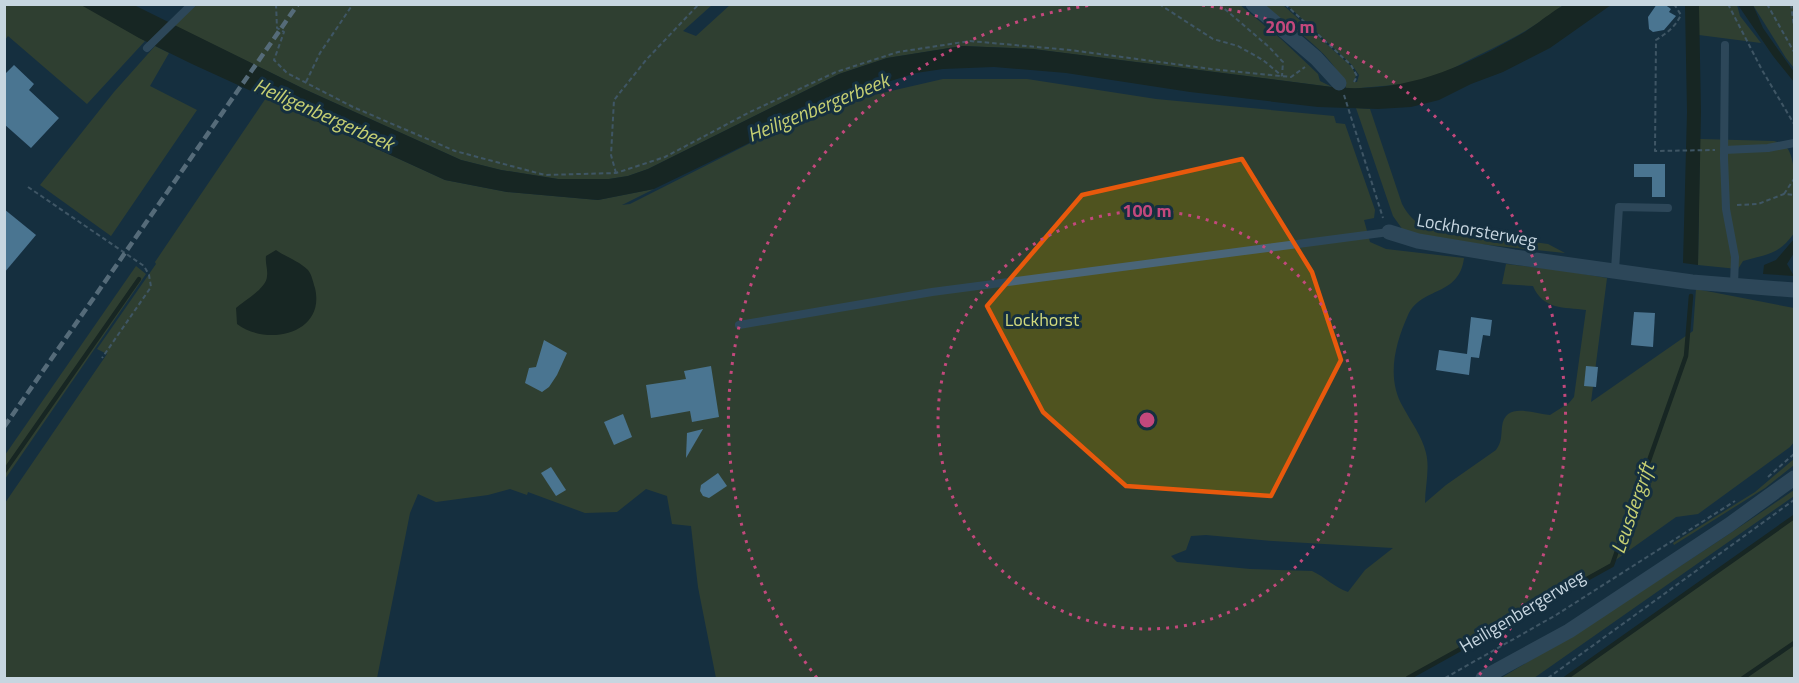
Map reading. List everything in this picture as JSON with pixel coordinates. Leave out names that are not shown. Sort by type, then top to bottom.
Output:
[{"type":"street","points":[[1253,4],[1316,58],[1340,85]]},
{"type":"street","name":"Lockhorsterweg","points":[[1389,232],[1418,242],[1692,282],[1794,290]]},
{"type":"street","name":"Heiligenbergerweg","points":[[1483,678],[1569,631],[1729,525],[1794,478]]},
{"type":"lane","points":[[147,48],[192,4]]},
{"type":"lane","points":[[1725,45],[1725,206],[1735,257],[1734,285]]},
{"type":"lane","points":[[1724,150],[1768,148],[1794,143]]},
{"type":"lane","points":[[1615,270],[1619,207],[1668,208]]},
{"type":"lane","points":[[739,325],[932,292],[1389,232]]},
{"type":"path","points":[[276,4],[277,27],[284,32],[274,60],[287,73],[353,107],[456,151],[545,175],[616,172],[665,157],[750,112],[836,72],[898,52],[970,41],[1070,50],[1291,77],[1316,58]]},
{"type":"path","points":[[306,82],[320,53],[353,4]]},
{"type":"path","points":[[616,172],[611,155],[614,100],[646,60],[699,4]]},
{"type":"path","points":[[1159,4],[1213,39],[1238,46],[1263,60],[1282,76]]},
{"type":"path","points":[[1219,4],[1283,62],[1282,76]]},
{"type":"path","points":[[1285,4],[1352,65],[1356,80],[1350,85],[1340,85]]},
{"type":"path","points":[[1674,4],[1681,15],[1668,32],[1656,40],[1655,151],[1703,150]]},
{"type":"path","points":[[1728,4],[1757,61],[1794,124]]},
{"type":"path","points":[[1767,4],[1794,52]]},
{"type":"path","points":[[1791,4],[1794,27]]},
{"type":"path","name":"Lockhorsterweg","points":[[1340,85],[1389,232]]},
{"type":"path","points":[[1784,194],[1794,179]]},
{"type":"path","points":[[28,187],[144,266],[149,275],[151,287],[102,358]]},
{"type":"path","points":[[1725,206],[1758,204],[1784,194],[1794,195]]},
{"type":"path","points":[[1764,480],[1794,454]]},
{"type":"path","name":"Heiligenbergerweg","points":[[1446,678],[1556,615],[1737,500]]},
{"type":"path","points":[[1548,678],[1794,500]]},
{"type":"highlighted area","points":[[1242,159],[1312,272],[1341,360],[1271,496],[1126,486],[1043,412],[987,306],[1082,195]]},
{"type":"green space","points":[[81,4],[145,41],[87,104],[8,36],[5,40],[5,5]]},
{"type":"green space","points":[[198,4],[712,5],[683,31],[696,36],[730,5],[1240,5],[1318,74],[1320,81],[1332,87],[1033,49],[962,46],[887,58],[839,74],[648,169],[628,176],[609,179],[558,179],[501,170],[461,160],[304,89],[173,25]]},
{"type":"green space","points":[[1263,5],[1283,5],[1352,67],[1356,76],[1353,82],[1357,82],[1359,75],[1352,65],[1287,5],[1563,5],[1519,35],[1433,77],[1403,84],[1351,89],[1346,88],[1332,63],[1322,52]]},
{"type":"green space","points":[[1699,5],[1737,5],[1740,16],[1761,43],[1699,35]]},
{"type":"green space","points":[[1753,5],[1794,5],[1794,68],[1786,58]]},
{"type":"green space","points":[[155,46],[169,53],[150,86],[197,110],[111,236],[40,185],[114,92]]},
{"type":"green space","name":"Lockhorst","points":[[943,79],[1027,79],[1156,99],[1334,116],[1336,123],[1345,124],[1375,210],[1374,218],[1364,220],[1370,242],[1386,249],[1464,258],[1461,270],[1448,286],[1422,299],[1414,306],[1399,338],[1394,361],[1398,396],[1426,453],[1425,503],[1446,485],[1496,450],[1500,442],[1504,419],[1508,414],[1521,411],[1550,415],[1574,397],[1586,310],[1548,303],[1537,294],[1533,286],[1502,284],[1506,264],[1607,278],[1591,402],[1693,331],[1696,289],[1794,308],[1794,442],[1698,514],[1676,517],[1610,564],[1407,678],[716,678],[698,587],[691,526],[672,524],[667,496],[646,489],[617,512],[585,513],[528,492],[527,495],[510,489],[488,495],[436,502],[418,494],[410,513],[377,678],[5,678],[5,503],[107,354],[97,349],[266,98],[445,180],[507,192],[598,200],[654,189],[622,205],[630,204],[790,123],[852,100]],"holes":[[[1206,535],[1393,548],[1365,570],[1348,592],[1312,571],[1250,569],[1177,562],[1171,556],[1186,550],[1191,536]]]},
{"type":"green space","points":[[1356,108],[1370,109],[1402,204],[1418,223],[1426,227],[1548,244],[1565,253],[1423,238],[1403,230],[1393,216]]},
{"type":"green space","points":[[1700,139],[1774,141],[1781,143],[1789,151],[1795,179],[1794,233],[1778,250],[1743,261],[1738,269],[1698,265]]},
{"type":"green space","points":[[136,266],[146,274],[5,479],[5,455]]},
{"type":"green space","points":[[1794,459],[1794,465],[1765,488],[1674,545],[1673,543],[1755,492]]},
{"type":"green space","points":[[1794,490],[1794,496],[1534,678],[1501,678],[1649,586]]},
{"type":"green space","points":[[1794,517],[1794,678],[1566,678],[1581,667]]},
{"type":"water","name":"Heiligenbergerbeek","points":[[81,5],[134,5],[304,89],[461,160],[501,170],[558,179],[609,179],[628,176],[648,169],[839,74],[887,58],[962,46],[1033,49],[1332,87],[1358,88],[1408,82],[1455,67],[1500,46],[1565,5],[1611,5],[1550,48],[1503,72],[1471,84],[1439,100],[1411,107],[1378,109],[1318,107],[1190,92],[1066,73],[994,67],[943,69],[916,73],[850,94],[654,189],[598,200],[507,192],[445,180],[192,64],[139,38]]},
{"type":"water","points":[[1685,5],[1699,5],[1701,112],[1698,265],[1683,263],[1687,112]]},
{"type":"water","points":[[1738,5],[1753,5],[1763,28],[1794,72],[1794,82],[1773,56]]},
{"type":"water","points":[[1794,239],[1794,253],[1787,264],[1794,276],[1763,274],[1764,265],[1776,260]]},
{"type":"water","points":[[276,250],[308,270],[315,288],[316,304],[312,316],[303,326],[278,335],[263,335],[237,324],[236,308],[255,294],[266,281],[266,256]]},
{"type":"building","points":[[1657,4],[1664,4],[1671,9],[1669,12],[1676,16],[1664,30],[1653,32],[1649,29],[1648,17]]},
{"type":"building","points":[[14,65],[34,84],[29,90],[59,118],[31,148],[4,124],[4,75]]},
{"type":"building","points":[[1634,164],[1665,164],[1665,197],[1652,197],[1652,177],[1634,177]]},
{"type":"building","points":[[4,209],[36,235],[4,273]]},
{"type":"building","points":[[1634,312],[1655,313],[1653,347],[1631,345]]},
{"type":"building","points":[[1471,317],[1492,320],[1490,336],[1483,335],[1479,358],[1471,357],[1469,375],[1436,370],[1439,350],[1467,354]]},
{"type":"building","points":[[544,340],[567,353],[557,375],[549,387],[542,392],[525,383],[529,368],[536,367]]},
{"type":"building","points":[[711,366],[719,417],[692,422],[690,411],[651,418],[646,385],[686,379],[684,371]]},
{"type":"building","points":[[1586,366],[1598,367],[1596,387],[1584,386]]},
{"type":"building","points":[[623,414],[632,437],[614,445],[604,422]]},
{"type":"building","points":[[703,429],[686,458],[687,433]]},
{"type":"building","points":[[551,467],[566,490],[556,496],[541,473]]},
{"type":"building","points":[[718,473],[727,486],[709,498],[703,496],[700,491],[701,485]]},
{"type":"waterway","points":[[4,472],[139,279]]},
{"type":"waterway","name":"Leusdergrift","points":[[1408,678],[1612,565],[1686,356],[1691,296]]},
{"type":"waterway","points":[[1566,678],[1794,517]]},
{"type":"waterway","points":[[1743,678],[1794,643]]},
{"type":"railway","points":[[4,427],[298,4]]}]
